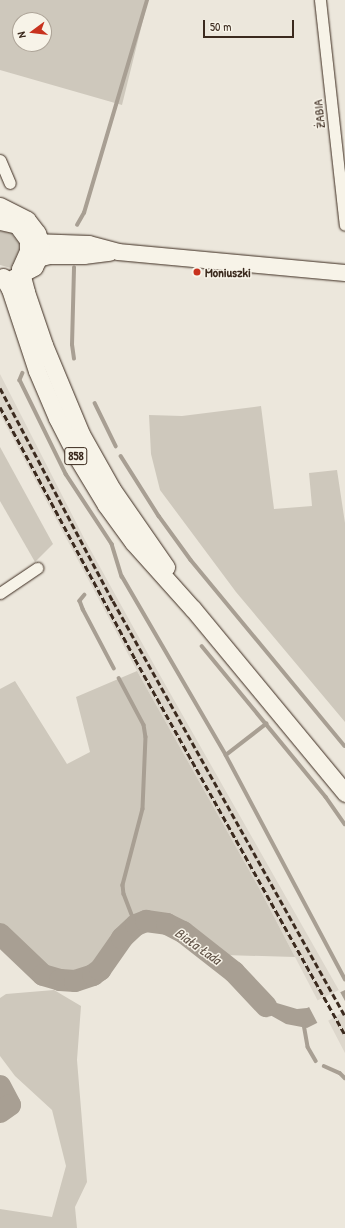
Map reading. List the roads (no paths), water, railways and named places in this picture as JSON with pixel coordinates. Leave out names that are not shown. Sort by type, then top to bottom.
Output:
[{"type":"main road","points":[[0,206],[27,220],[34,239],[38,259],[31,270],[22,275]]},
{"type":"main road","points":[[0,221],[15,224],[34,239]]},
{"type":"main road","name":"858","points":[[34,239],[20,269],[44,345],[81,434],[112,489],[193,609]]},
{"type":"main road","name":"858","points":[[22,275],[2,276],[10,289],[43,385],[87,475],[133,542],[193,609],[345,793]]},
{"type":"street","name":"ŻABIA","points":[[320,0],[345,226]]},
{"type":"street","points":[[0,160],[10,183]]},
{"type":"street","points":[[34,239],[89,244],[118,252],[345,273]]},
{"type":"street","points":[[38,259],[50,256],[84,256],[118,252]]},
{"type":"street","points":[[0,593],[38,568]]},
{"type":"waterway","points":[[77,225],[84,213],[147,0]]},
{"type":"waterway","points":[[74,268],[72,345],[74,359]]},
{"type":"waterway","points":[[23,373],[20,380],[66,474],[112,544],[122,576],[226,755],[345,979]]},
{"type":"waterway","points":[[95,403],[116,446]]},
{"type":"waterway","points":[[121,456],[159,516],[191,560],[345,746]]},
{"type":"waterway","points":[[85,595],[80,601],[83,609],[114,668]]},
{"type":"waterway","points":[[202,646],[326,797],[345,824]]},
{"type":"waterway","points":[[119,678],[144,725],[146,737],[143,809],[123,885],[124,894],[136,925]]},
{"type":"waterway","points":[[226,755],[266,724]]},
{"type":"waterway","name":"Biała Łada","points":[[0,934],[43,975],[60,980],[75,981],[93,975],[100,970],[122,938],[136,925],[146,921],[167,924],[183,932],[234,972],[266,1006]]},
{"type":"waterway","points":[[304,1024],[308,1047],[316,1061]]},
{"type":"waterway","points":[[324,1066],[340,1073],[345,1078]]},
{"type":"waterway","name":"Biała Łada","points":[[0,1086],[10,1105],[0,1112]]},
{"type":"railway","points":[[0,388],[113,601],[345,1016]]},
{"type":"railway","points":[[0,407],[135,659],[345,1035]]},
{"type":"place","name":"Moniuszki","points":[[197,272]]}]
